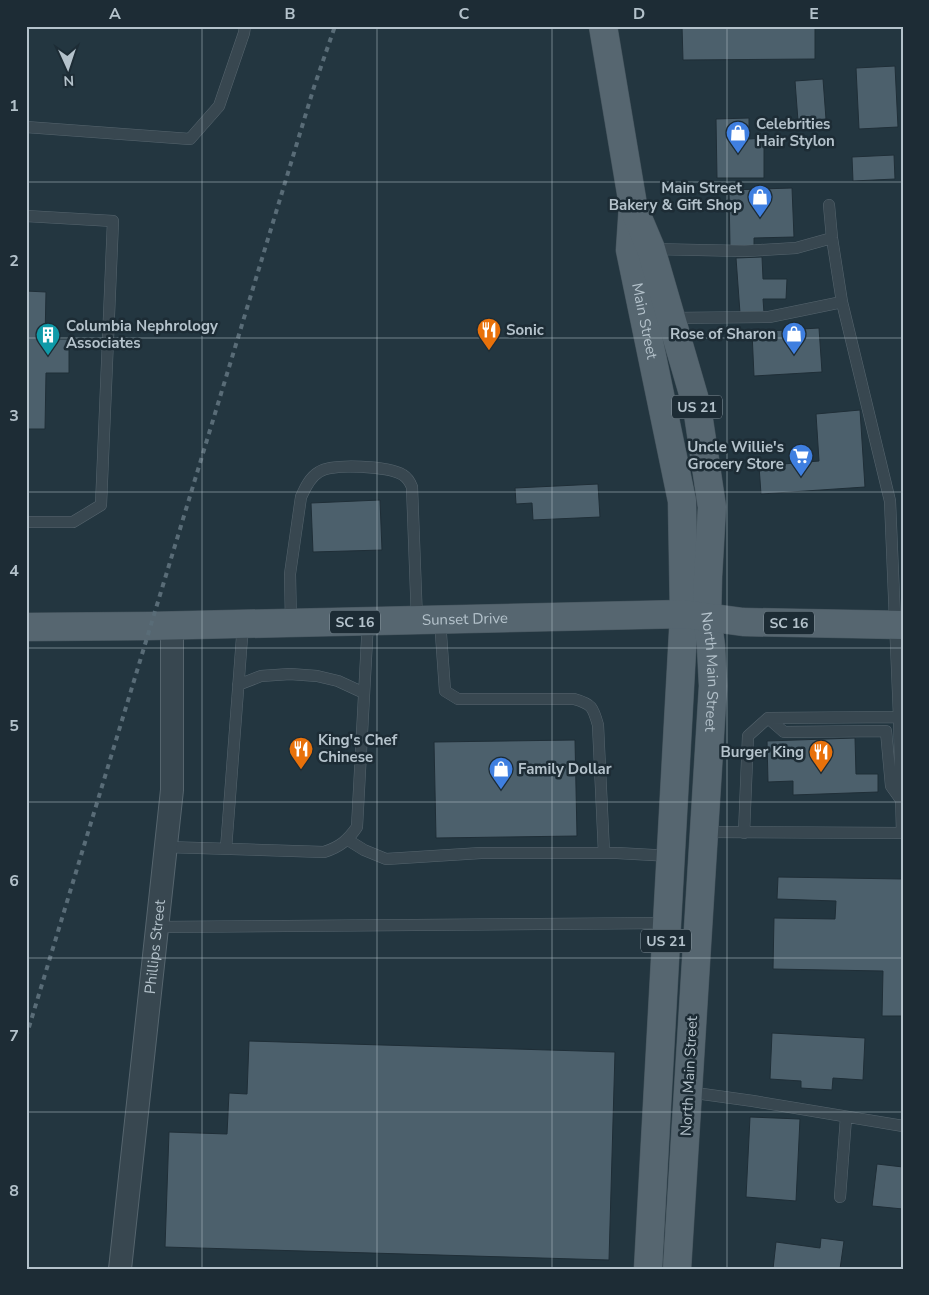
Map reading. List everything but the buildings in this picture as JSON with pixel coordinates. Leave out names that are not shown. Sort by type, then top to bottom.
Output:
[{"type":"main road","name":"Main Street","points":[[603,26],[633,205],[630,250],[682,501],[696,616]]},
{"type":"main road","name":"North Main Street","points":[[633,205],[651,249],[697,407],[712,507],[708,577],[696,616],[671,856],[648,1269]]},
{"type":"main road","name":"North Main Street","points":[[677,1269],[713,686],[711,646],[696,616]]},
{"type":"main road","name":"Sunset Drive","points":[[26,627],[696,616],[744,622],[899,625]]},
{"type":"street","name":"Phillips Street","points":[[120,1269],[172,790],[172,625]]},
{"type":"lane","points":[[26,127],[190,139],[219,106],[245,26]]},
{"type":"lane","points":[[704,832],[902,833],[899,625],[890,501],[842,302],[829,205]]},
{"type":"lane","points":[[26,216],[113,221],[101,505],[73,522],[26,522]]},
{"type":"lane","points":[[651,249],[745,251],[796,248],[832,238]]},
{"type":"lane","points":[[672,318],[769,317],[842,302]]},
{"type":"lane","points":[[291,623],[291,555],[301,497],[305,487],[320,471],[332,468],[379,468],[402,474],[408,479],[414,496],[428,620],[444,691],[458,699],[574,699],[588,703],[594,710],[598,725],[604,853]]},
{"type":"lane","points":[[166,847],[324,852],[335,849],[348,840],[357,827],[368,621]]},
{"type":"lane","points":[[226,849],[243,624]]},
{"type":"lane","points":[[238,685],[261,676],[290,674],[317,676],[338,681],[364,693]]},
{"type":"lane","points":[[744,833],[748,736],[768,718],[899,717]]},
{"type":"lane","points":[[768,718],[784,732],[886,732],[891,786],[901,800]]},
{"type":"lane","points":[[348,840],[364,850],[386,859],[481,853],[604,853],[671,856]]},
{"type":"lane","points":[[157,927],[667,922]]},
{"type":"lane","points":[[688,1092],[903,1126]]},
{"type":"lane","points":[[840,1196],[846,1118]]},
{"type":"railway","points":[[26,1037],[314,87],[335,26]]},
{"type":"place","name":"Celebrities Hair Stylon","points":[[738,154]]},
{"type":"place","name":"Main Street Bakery & Gift Shop","points":[[760,218]]},
{"type":"place","name":"Sonic","points":[[489,351]]},
{"type":"place","name":"Rose of Sharon","points":[[794,355]]},
{"type":"place","name":"Columbia Nephrology Associates","points":[[48,356]]},
{"type":"place","name":"Uncle Willie's Grocery Store","points":[[801,477]]},
{"type":"place","name":"King's Chef Chinese","points":[[301,770]]},
{"type":"place","name":"Burger King","points":[[821,773]]},
{"type":"place","name":"Family Dollar","points":[[501,790]]}]
